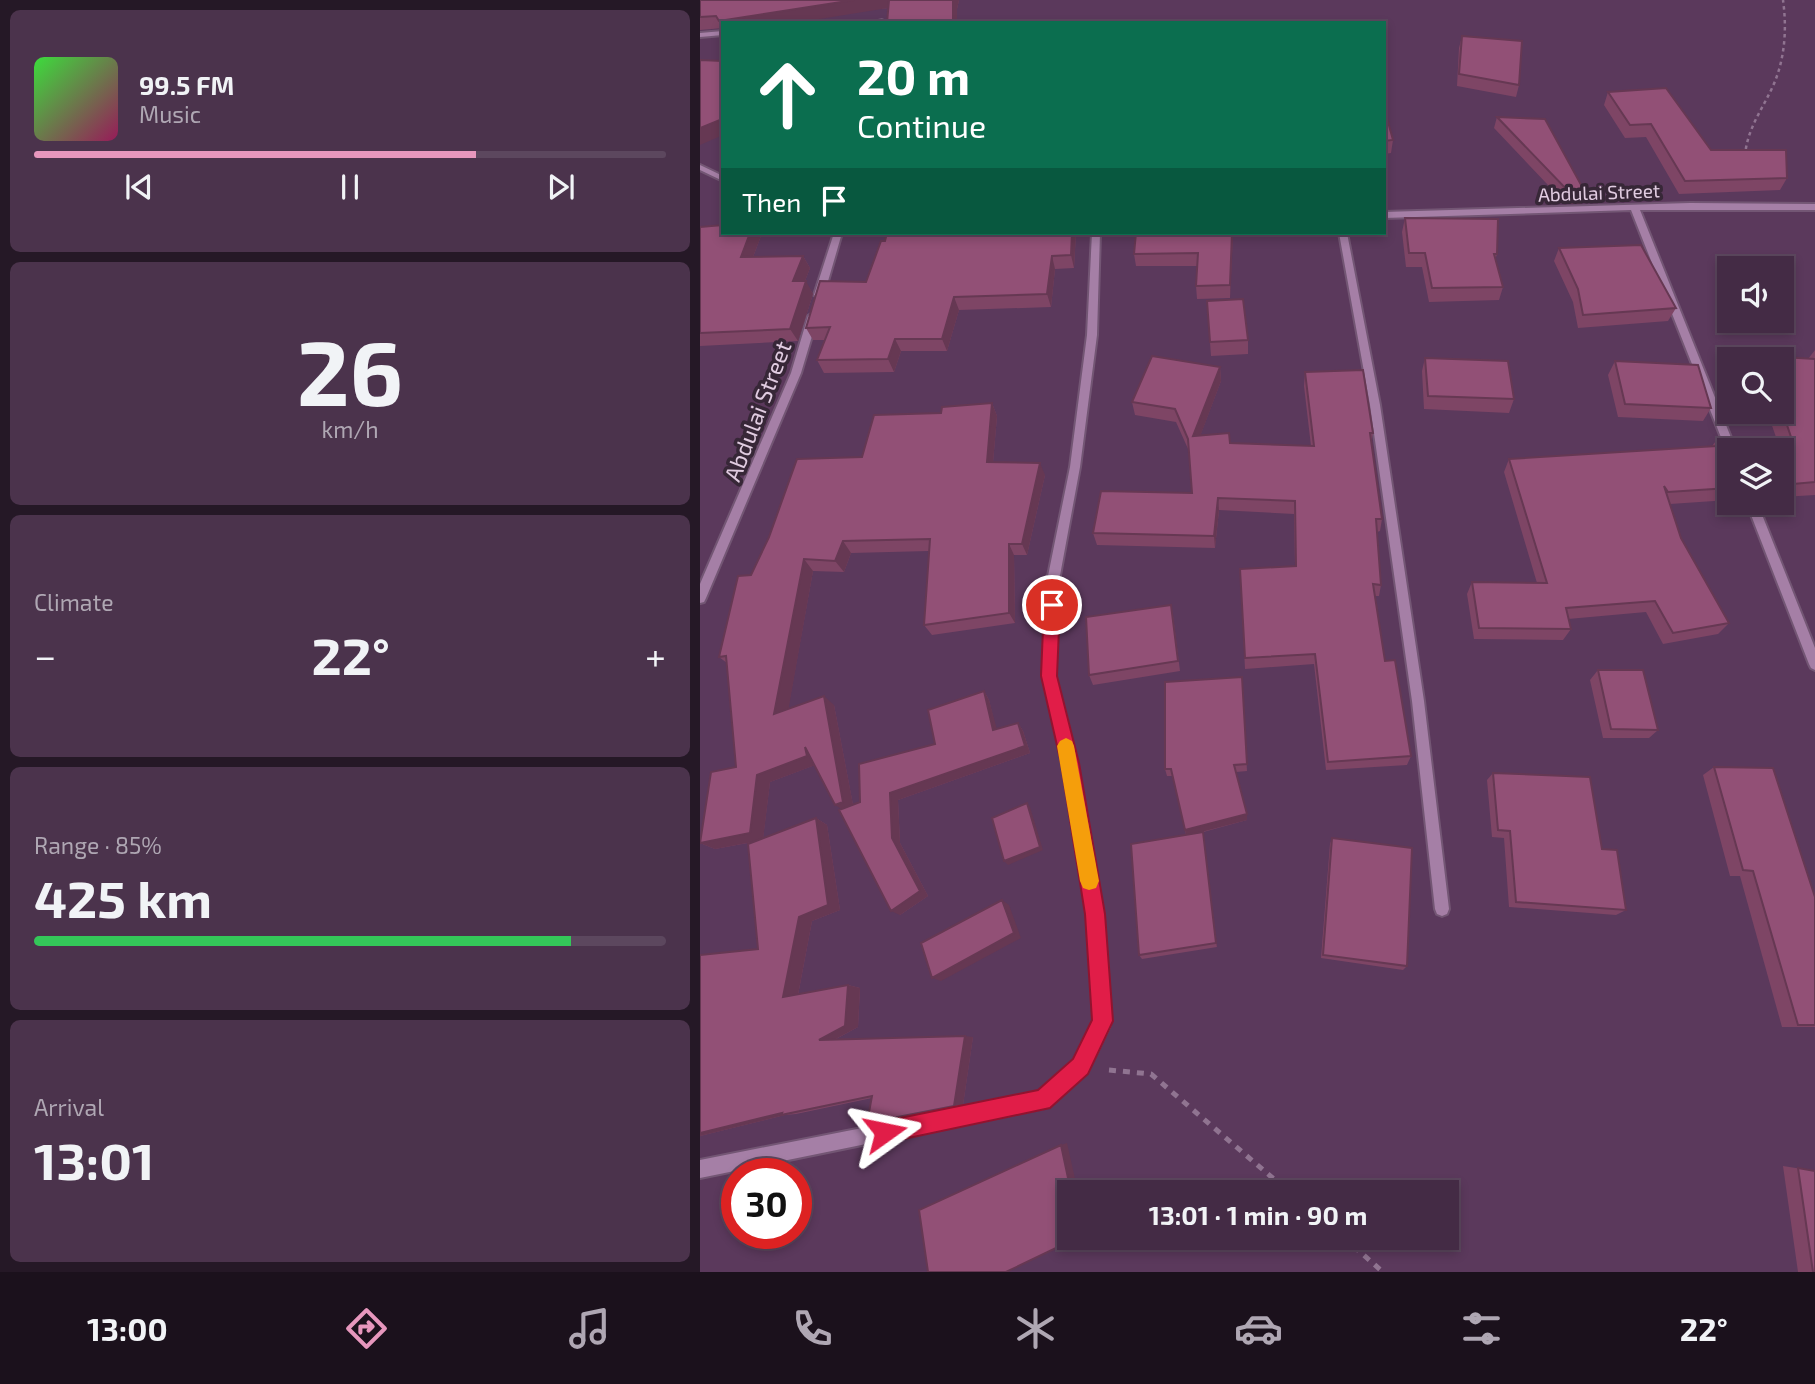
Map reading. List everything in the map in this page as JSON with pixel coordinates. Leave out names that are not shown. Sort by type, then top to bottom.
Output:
[{"type":"street","points":[[700,35],[721,33]]},
{"type":"street","points":[[700,167],[721,178]]},
{"type":"street","name":"Abdulai Street","points":[[1386,215],[1766,205],[1815,207]]},
{"type":"street","points":[[1635,209],[1726,438]]},
{"type":"street","name":"Abdulai Street","points":[[700,598],[796,373],[837,235]]},
{"type":"street","points":[[700,1169],[1043,1100],[1081,1066],[1102,1021],[1095,914],[1070,763],[1049,676],[1053,581],[1075,467],[1092,335],[1096,235]]},
{"type":"street","points":[[1343,235],[1376,418],[1418,701],[1442,909]]},
{"type":"street","points":[[1756,515],[1815,664]]},
{"type":"path","points":[[1766,205],[1746,162],[1745,143],[1752,121],[1778,75],[1784,30],[1783,0]]},
{"type":"path","points":[[1081,1066],[1151,1074],[1275,1180]]},
{"type":"path","points":[[1358,1250],[1383,1272]]},
{"type":"building","points":[[700,0],[854,0],[719,21],[716,16],[700,17]]},
{"type":"building","points":[[889,0],[953,0],[953,21],[887,21]]},
{"type":"building","points":[[1462,36],[1522,41],[1519,85],[1459,74]]},
{"type":"building","points":[[700,60],[721,61],[721,118],[700,128]]},
{"type":"building","points":[[1666,88],[1711,150],[1786,150],[1787,178],[1685,181],[1651,124],[1630,125],[1608,92]]},
{"type":"building","points":[[1386,115],[1393,140],[1386,141]]},
{"type":"building","points":[[1497,117],[1545,119],[1585,192],[1570,193]]},
{"type":"building","points":[[1405,218],[1498,219],[1497,254],[1494,254],[1503,287],[1432,288],[1425,253],[1409,253]]},
{"type":"building","points":[[721,225],[721,235],[749,235],[741,257],[803,256],[793,281],[806,281],[790,329],[700,333],[700,227]]},
{"type":"building","points":[[886,235],[1072,235],[1071,255],[1052,256],[1047,294],[954,297],[942,339],[895,339],[888,359],[817,360],[830,327],[806,328],[820,281],[866,282],[881,241],[885,241]]},
{"type":"building","points":[[1136,235],[1232,235],[1230,285],[1196,286],[1198,253],[1134,254]]},
{"type":"building","points":[[1641,245],[1676,308],[1583,315],[1578,289],[1559,248]]},
{"type":"building","points":[[1243,299],[1248,340],[1210,342],[1207,301]]},
{"type":"building","points":[[1152,356],[1220,367],[1193,436],[1229,433],[1230,443],[1314,446],[1305,372],[1363,370],[1382,519],[1376,519],[1381,585],[1373,584],[1385,661],[1395,660],[1411,756],[1328,762],[1315,654],[1245,658],[1240,569],[1296,566],[1295,501],[1218,498],[1214,536],[1093,533],[1101,491],[1192,493],[1188,439],[1175,409],[1132,402]]},
{"type":"building","points":[[1425,358],[1508,361],[1514,399],[1428,396]]},
{"type":"building","points":[[1794,358],[1815,359],[1815,482],[1794,484],[1794,438],[1791,438],[1787,424],[1794,424]]},
{"type":"building","points":[[1615,361],[1698,365],[1711,408],[1625,404]]},
{"type":"building","points":[[992,403],[987,462],[1040,463],[1022,544],[1009,544],[1009,613],[924,625],[930,539],[843,541],[835,561],[804,559],[774,714],[824,696],[843,802],[835,805],[805,747],[807,756],[757,775],[750,833],[700,843],[711,772],[736,767],[726,656],[719,657],[738,576],[751,575],[769,537],[797,459],[862,457],[874,415],[941,413],[942,407]]},
{"type":"building","points":[[1717,441],[1717,489],[1668,492],[1664,486],[1681,538],[1729,623],[1673,633],[1655,601],[1566,608],[1571,629],[1479,628],[1472,582],[1547,583],[1509,459],[1716,446]]},
{"type":"building","points":[[1171,605],[1178,661],[1089,675],[1086,617]]},
{"type":"building","points":[[1598,670],[1643,670],[1658,730],[1611,729]]},
{"type":"building","points":[[1242,677],[1247,764],[1234,765],[1247,814],[1185,830],[1171,769],[1165,769],[1165,682]]},
{"type":"building","points":[[984,691],[993,730],[1018,723],[1025,746],[890,793],[892,838],[920,891],[891,911],[839,810],[860,802],[859,764],[935,744],[928,710]]},
{"type":"building","points":[[1714,767],[1773,768],[1815,897],[1815,1025],[1798,1025],[1753,871],[1743,870]]},
{"type":"building","points":[[1493,773],[1590,777],[1602,849],[1617,850],[1626,910],[1516,902],[1510,831],[1498,830]]},
{"type":"building","points":[[1027,803],[1040,847],[1004,861],[992,818]]},
{"type":"building","points":[[816,818],[828,905],[799,917],[783,997],[848,985],[845,1026],[819,1040],[965,1036],[954,1106],[867,1123],[872,1096],[781,1115],[782,1113],[700,1133],[700,955],[758,949],[748,844]]},
{"type":"building","points":[[1203,832],[1216,943],[1139,955],[1131,844]]},
{"type":"building","points":[[1332,838],[1412,848],[1407,966],[1323,955]]},
{"type":"building","points":[[1002,900],[1014,933],[932,978],[921,943]]},
{"type":"building","points":[[1061,1145],[1068,1180],[1057,1180],[1057,1248],[1006,1272],[928,1272],[919,1210]]},
{"type":"building","points":[[1798,1168],[1815,1171],[1815,1272],[1813,1272]]},
{"type":"slow traffic","points":[[1066,746],[1089,881]]},
{"type":"route","points":[[885,1132],[1043,1100],[1081,1066],[1102,1021],[1095,914],[1070,763],[1049,676],[1052,605]]}]
